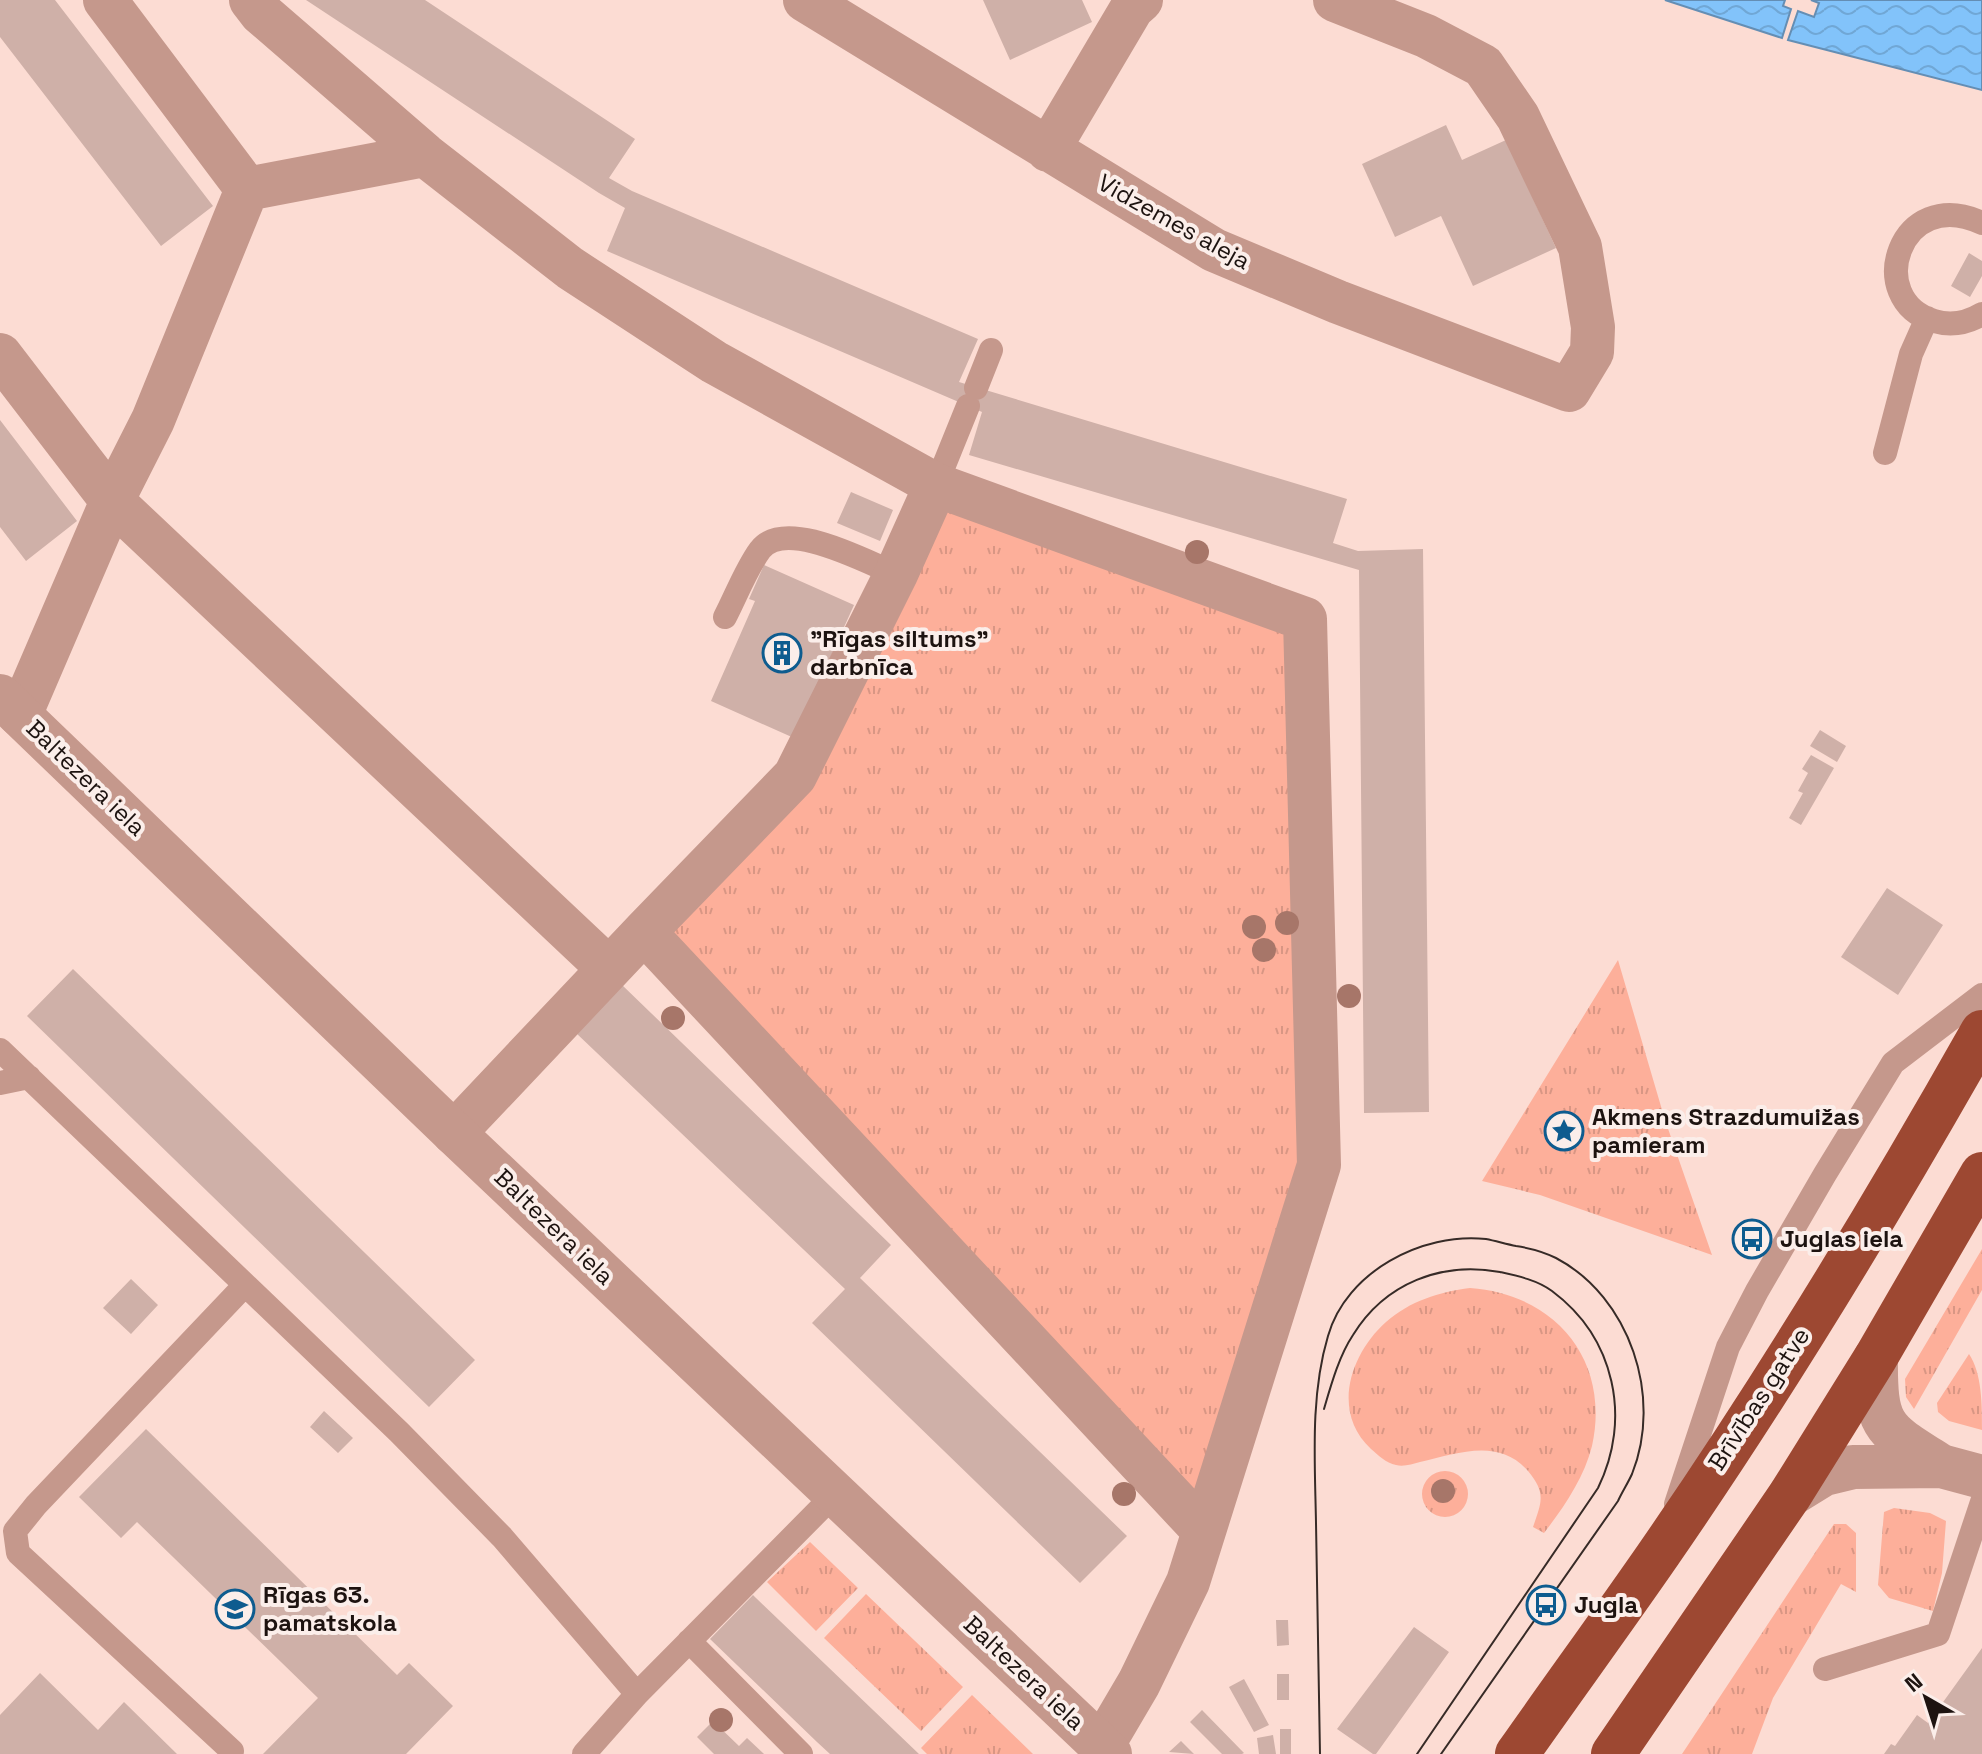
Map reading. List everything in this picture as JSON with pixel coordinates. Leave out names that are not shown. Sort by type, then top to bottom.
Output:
[{"type":"highway","name":"Brīvības gatve","points":[[1517,1754],[1661,1551],[1837,1277],[1982,1032]]},
{"type":"highway","points":[[1613,1754],[1790,1495],[1876,1357],[1982,1174]]},
{"type":"street","points":[[105,0],[247,189]]},
{"type":"street","points":[[251,0],[261,13],[425,155],[570,268],[701,353],[936,485],[1305,619],[1319,1165],[1188,1582],[1106,1750]]},
{"type":"street","name":"Vidzemes aleja","points":[[805,0],[1214,250],[1338,302],[1569,390],[1592,352],[1593,327],[1580,247],[1518,117],[1483,66],[1426,36],[1335,0]]},
{"type":"street","points":[[1048,150],[1134,3]]},
{"type":"street","points":[[247,189],[425,155]]},
{"type":"street","points":[[10,706],[153,420],[247,189]]},
{"type":"street","points":[[0,355],[112,501],[609,969]]},
{"type":"street","points":[[454,1133],[795,776],[896,574],[936,485]]},
{"type":"street","name":"Baltezera iela","points":[[10,706],[454,1133],[1106,1750]]},
{"type":"street","points":[[644,932],[1204,1531]]},
{"type":"street","points":[[1876,1357],[1875,1394],[1881,1417],[1892,1434],[1941,1466]]},
{"type":"street","points":[[1790,1495],[1824,1474],[1853,1467],[1941,1466],[1982,1477]]},
{"type":"lane","points":[[1982,223],[1967,216],[1948,214],[1931,217],[1915,227],[1903,241],[1896,258],[1896,276],[1907,301],[1927,318],[1944,324],[1962,323],[1982,314]]},
{"type":"lane","points":[[1885,453],[1911,354],[1927,318]]},
{"type":"lane","points":[[936,485],[991,350]]},
{"type":"lane","points":[[725,617],[762,547],[778,539],[804,538],[896,574]]},
{"type":"lane","points":[[1661,1551],[1728,1347],[1757,1291],[1893,1063],[1982,995]]},
{"type":"lane","points":[[0,1050],[399,1432],[502,1537],[637,1694]]},
{"type":"lane","points":[[0,1083],[29,1077]]},
{"type":"lane","points":[[232,1751],[18,1553],[15,1531],[36,1505],[245,1285]]},
{"type":"lane","points":[[584,1754],[637,1694],[835,1494]]},
{"type":"lane","points":[[1825,1669],[1938,1634],[1982,1502]]},
{"type":"lane","points":[[689,1641],[801,1754]]},
{"type":"green space","points":[[943,497],[1291,628],[1306,1159],[1199,1506],[662,934],[808,777]]},
{"type":"green space","points":[[1618,960],[1665,1120],[1712,1255],[1540,1195],[1482,1181]]},
{"type":"green space","points":[[1982,1249],[1982,1290],[1914,1409],[1906,1397],[1905,1379]]},
{"type":"green space","points":[[1470,1288],[1500,1293],[1528,1303],[1551,1318],[1570,1337],[1584,1360],[1593,1386],[1596,1415],[1588,1458],[1572,1492],[1544,1533],[1533,1527],[1541,1498],[1538,1485],[1516,1461],[1504,1454],[1477,1451],[1396,1465],[1371,1449],[1351,1418],[1350,1384],[1355,1366],[1373,1335],[1395,1315],[1415,1303]]},
{"type":"green space","points":[[1969,1354],[1979,1380],[1982,1430],[1949,1421],[1938,1412],[1937,1403]]},
{"type":"green space","points":[[1445,1471],[1461,1478],[1468,1494],[1461,1510],[1445,1517],[1429,1510],[1422,1494],[1429,1478]]},
{"type":"green space","points":[[1894,1508],[1930,1513],[1946,1521],[1942,1573],[1933,1611],[1889,1598],[1878,1585],[1884,1512]]},
{"type":"green space","points":[[1834,1524],[1846,1524],[1856,1533],[1856,1592],[1841,1584],[1773,1698],[1752,1754],[1682,1754]]},
{"type":"green space","points":[[810,1542],[858,1588],[816,1631],[767,1582]]},
{"type":"green space","points":[[866,1594],[963,1687],[921,1731],[824,1638]]},
{"type":"green space","points":[[972,1695],[1033,1754],[927,1754],[921,1748]]},
{"type":"water","points":[[1665,0],[1785,0],[1783,6],[1791,9],[1782,38]]},
{"type":"water","points":[[1811,0],[1982,0],[1982,90],[1788,40],[1798,11],[1814,17],[1819,3]]},
{"type":"building","points":[[0,0],[55,0],[213,206],[161,246],[0,37]]},
{"type":"building","points":[[306,0],[425,0],[635,139],[609,178],[632,191],[978,339],[959,382],[1347,499],[1333,543],[1358,551],[1423,549],[1429,1112],[1364,1113],[1359,570],[969,455],[982,412],[607,251],[625,208]]},
{"type":"building","points":[[983,0],[1082,0],[1092,22],[1010,60]]},
{"type":"building","points":[[1446,125],[1462,160],[1506,140],[1556,248],[1473,286],[1441,216],[1395,237],[1362,164]]},
{"type":"building","points":[[1969,253],[1982,261],[1982,276],[1970,297],[1951,286]]},
{"type":"building","points":[[0,420],[77,521],[26,561],[0,527]]},
{"type":"building","points":[[851,492],[893,510],[880,541],[837,523]]},
{"type":"building","name":"\"Rīgas siltums\" darbnīca","points":[[764,565],[854,605],[794,738],[711,701],[755,601],[749,599]]},
{"type":"building","points":[[1820,730],[1846,746],[1837,762],[1810,746]]},
{"type":"building","points":[[1811,755],[1834,768],[1801,825],[1789,818],[1803,793],[1798,791],[1808,773],[1802,769]]},
{"type":"building","points":[[1887,888],[1943,925],[1898,995],[1841,957]]},
{"type":"building","points":[[73,969],[475,1360],[429,1407],[27,1016]]},
{"type":"building","points":[[621,984],[891,1245],[860,1278],[1127,1536],[1080,1583],[812,1323],[845,1289],[575,1032]]},
{"type":"building","points":[[131,1279],[158,1305],[131,1334],[103,1308]]},
{"type":"building","points":[[324,1411],[353,1438],[338,1453],[310,1427]]},
{"type":"building","points":[[146,1429],[397,1675],[409,1663],[453,1706],[406,1754],[263,1754],[318,1698],[137,1522],[121,1538],[79,1497]]},
{"type":"building","points":[[753,1595],[919,1754],[830,1754],[817,1742],[710,1639]]},
{"type":"building","points":[[1276,1620],[1288,1620],[1289,1645],[1277,1646]]},
{"type":"building","points":[[1414,1627],[1449,1652],[1376,1754],[1373,1754],[1337,1729]]},
{"type":"building","points":[[1982,1648],[1982,1754],[1884,1754],[1891,1744],[1895,1746],[1917,1715],[1928,1723]]},
{"type":"building","points":[[40,1673],[98,1730],[124,1702],[177,1754],[0,1754],[0,1715]]},
{"type":"building","points":[[1277,1674],[1289,1674],[1289,1700],[1277,1700]]},
{"type":"building","points":[[1244,1679],[1269,1725],[1254,1732],[1229,1687]]},
{"type":"building","points":[[1202,1710],[1244,1753],[1222,1754],[1190,1722]]},
{"type":"building","points":[[713,1721],[739,1746],[747,1738],[764,1754],[714,1754],[697,1737]]},
{"type":"building","points":[[1280,1729],[1291,1729],[1291,1754],[1280,1754]]},
{"type":"building","points":[[1273,1735],[1276,1754],[1259,1754],[1257,1738]]},
{"type":"building","points":[[1181,1741],[1194,1754],[1169,1752]]},
{"type":"tram line","points":[[1320,1754],[1315,1429],[1318,1382],[1328,1336],[1337,1313],[1351,1293],[1369,1275],[1390,1261],[1437,1242],[1486,1239],[1556,1258],[1582,1275],[1603,1297],[1621,1323],[1633,1352],[1641,1382],[1644,1413],[1641,1444],[1632,1474],[1618,1501],[1441,1754]]},
{"type":"tram line","points":[[1324,1409],[1344,1352],[1366,1317],[1398,1289],[1436,1273],[1457,1270],[1500,1272],[1534,1281],[1552,1291],[1591,1332],[1611,1381],[1615,1408],[1614,1435],[1598,1488],[1417,1754]]},
{"type":"place","name":"\"Rīgas siltums\" darbnīca","points":[[782,653]]},
{"type":"place","name":"Akmens Strazdumuižas pamieram","points":[[1564,1131]]},
{"type":"place","name":"Juglas iela","points":[[1752,1239]]},
{"type":"place","name":"Jugla","points":[[1546,1605]]},
{"type":"place","name":"Rīgas 63. pamatskola","points":[[235,1609]]}]
